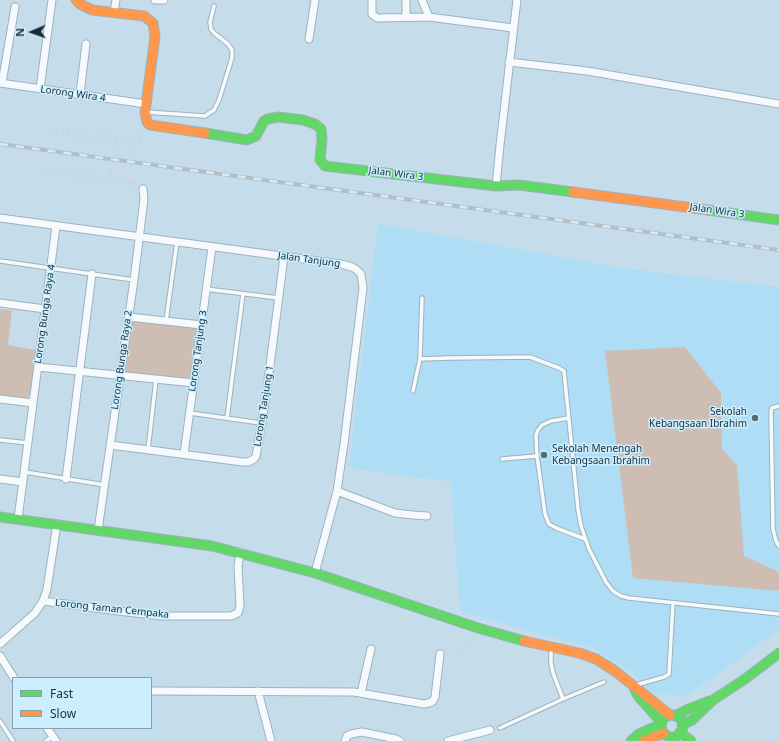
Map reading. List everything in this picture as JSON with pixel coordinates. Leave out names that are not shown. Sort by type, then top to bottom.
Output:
[{"type":"street","points":[[40,89],[52,0]]},
{"type":"street","points":[[76,0],[80,4],[92,10],[144,16],[152,23],[155,30],[155,37],[145,108]]},
{"type":"street","points":[[114,12],[116,0]]},
{"type":"street","points":[[155,0],[164,0]]},
{"type":"street","points":[[309,39],[316,0]]},
{"type":"street","points":[[372,0],[371,10],[374,16],[385,18],[429,17],[513,28]]},
{"type":"street","points":[[406,0],[406,17]]},
{"type":"street","points":[[422,0],[429,17]]},
{"type":"street","points":[[496,186],[517,0]]},
{"type":"street","points":[[1,83],[15,8]]},
{"type":"street","points":[[80,94],[86,44]]},
{"type":"street","points":[[510,62],[587,71],[779,104]]},
{"type":"street","name":"Lorong Wira 4","points":[[1,83],[80,94],[145,108]]},
{"type":"street","name":"Jalan Wira 3","points":[[145,108],[147,122],[155,126],[247,140],[256,136],[264,121],[268,119],[278,117],[303,120],[314,124],[321,129],[322,138],[320,160],[323,165],[496,186],[536,187],[779,220]]},
{"type":"street","name":"Lorong Bunga Raya 2","points":[[98,530],[134,280],[144,189]]},
{"type":"street","name":"Jalan Tanjung","points":[[0,218],[341,264],[352,267],[361,274],[363,288],[337,491],[315,573]]},
{"type":"street","name":"Lorong Bunga Raya 4","points":[[18,519],[52,269],[56,226]]},
{"type":"street","name":"Lorong Tanjung 3","points":[[184,454],[212,247]]},
{"type":"street","name":"Lorong Tanjung 1","points":[[110,445],[243,462],[254,459],[256,456],[261,424],[284,257]]},
{"type":"street","points":[[66,479],[92,274]]},
{"type":"street","points":[[0,303],[46,308]]},
{"type":"street","points":[[129,317],[202,325]]},
{"type":"street","points":[[38,367],[194,383]]},
{"type":"street","points":[[0,398],[33,403]]},
{"type":"street","points":[[0,479],[23,482]]},
{"type":"street","points":[[337,491],[395,513],[427,516]]},
{"type":"street","points":[[0,517],[195,542],[240,552],[315,573],[478,628],[579,653],[596,659],[615,671],[633,686],[680,719],[679,734]]},
{"type":"street","points":[[0,644],[35,613],[43,601],[47,589],[57,524]]},
{"type":"street","name":"Lorong Taman Cempaka","points":[[43,601],[155,615],[231,616],[238,613],[240,604],[238,566],[240,552]]},
{"type":"street","points":[[361,693],[371,649]]},
{"type":"street","points":[[633,686],[639,697],[661,723],[664,733],[669,736],[679,734],[713,700],[745,679],[779,653]]},
{"type":"street","points":[[152,691],[361,693],[424,704],[433,701],[436,697],[440,654]]},
{"type":"street","points":[[0,656],[13,677]]},
{"type":"street","points":[[258,691],[271,741]]},
{"type":"street","points":[[631,741],[639,734],[661,723],[664,718],[713,700]]},
{"type":"street","points":[[48,729],[54,739]]},
{"type":"street","points":[[448,741],[490,730]]},
{"type":"street","points":[[345,741],[347,736],[362,732],[400,741]]},
{"type":"street","points":[[644,741],[664,733]]},
{"type":"street","points":[[679,734],[691,741]]},
{"type":"lane","points":[[145,108],[205,116],[214,110],[219,100],[232,58],[232,50],[228,44],[211,29],[210,22],[214,6]]},
{"type":"lane","points":[[166,321],[177,242]]},
{"type":"lane","points":[[0,261],[134,280]]},
{"type":"lane","points":[[206,289],[278,298]]},
{"type":"lane","points":[[227,418],[243,294]]},
{"type":"lane","points":[[413,391],[420,360],[422,298]]},
{"type":"lane","points":[[420,360],[449,358],[530,357],[536,358],[564,371],[578,509],[585,539],[606,582],[613,591],[621,596],[629,598],[779,614]]},
{"type":"lane","points":[[148,450],[156,380]]},
{"type":"lane","points":[[779,406],[772,408],[771,411],[773,529],[779,546]]},
{"type":"lane","points":[[190,413],[261,424]]},
{"type":"lane","points":[[569,418],[552,421],[542,425],[536,435],[537,456],[545,514],[549,524],[585,539]]},
{"type":"lane","points":[[0,440],[28,443]]},
{"type":"lane","points":[[502,459],[537,456]]},
{"type":"lane","points":[[25,472],[105,485]]},
{"type":"lane","points":[[633,686],[664,677],[669,674],[673,603]]},
{"type":"lane","points":[[551,647],[551,663],[553,673],[563,699]]},
{"type":"lane","points":[[500,728],[604,682]]},
{"type":"lane","points":[[0,721],[13,741]]},
{"type":"lane","points":[[46,741],[54,739]]},
{"type":"path","points":[[141,140],[54,128],[53,134],[140,146],[143,130]]},
{"type":"path","points":[[111,177],[115,142]]},
{"type":"path","points":[[46,169],[111,177],[135,181],[135,184],[45,173],[46,169]]},
{"type":"path","points":[[440,654],[455,656],[464,650],[472,642],[478,628]]},
{"type":"shaded area","name":"Sekolah Menengah Kebangsaan Ibrahim","points":[[378,224],[628,269],[779,287],[779,630],[685,697],[650,692],[633,673],[593,648],[460,611],[451,482],[349,468]]},
{"type":"shaded area","points":[[0,309],[12,310],[8,345],[36,350],[31,393],[27,398],[0,396]]},
{"type":"shaded area","points":[[132,320],[197,327],[190,380],[124,372]]},
{"type":"shaded area","points":[[685,347],[721,393],[722,449],[737,465],[744,556],[779,572],[779,591],[633,578],[605,351]]},
{"type":"railway","points":[[0,144],[779,250]]},
{"type":"traffic: fast","points":[[205,133],[247,140],[256,136],[264,121],[268,119],[278,117],[303,120],[315,124],[321,129],[322,138],[320,160],[325,166],[496,186],[519,185],[573,192]]},
{"type":"traffic: fast","points":[[708,210],[779,220]]},
{"type":"traffic: fast","points":[[0,517],[212,546],[315,573],[478,628],[524,641]]},
{"type":"traffic: fast","points":[[682,725],[692,720],[713,700],[745,679],[779,653]]},
{"type":"traffic: fast","points":[[635,690],[639,697],[662,723]]},
{"type":"traffic: fast","points":[[675,716],[709,701]]},
{"type":"traffic: fast","points":[[672,715],[680,718],[683,726],[680,734],[672,737],[664,734],[661,726],[664,718],[672,715]]},
{"type":"traffic: fast","points":[[631,741],[639,734],[661,724]]},
{"type":"traffic: fast","points":[[680,732],[691,741]]},
{"type":"traffic: slow","points":[[76,0],[80,4],[92,10],[144,16],[153,23],[155,37],[145,112],[147,122],[150,125],[205,133]]},
{"type":"traffic: slow","points":[[573,192],[708,210]]},
{"type":"traffic: slow","points":[[524,641],[579,653],[596,659],[615,671],[670,715]]},
{"type":"traffic: slow","points":[[644,741],[664,733]]},
{"type":"place","name":"Sekolah Kebangsaan Ibrahim","points":[[755,418]]},
{"type":"place","name":"Sekolah Menengah Kebangsaan Ibrahim","points":[[544,455]]}]
